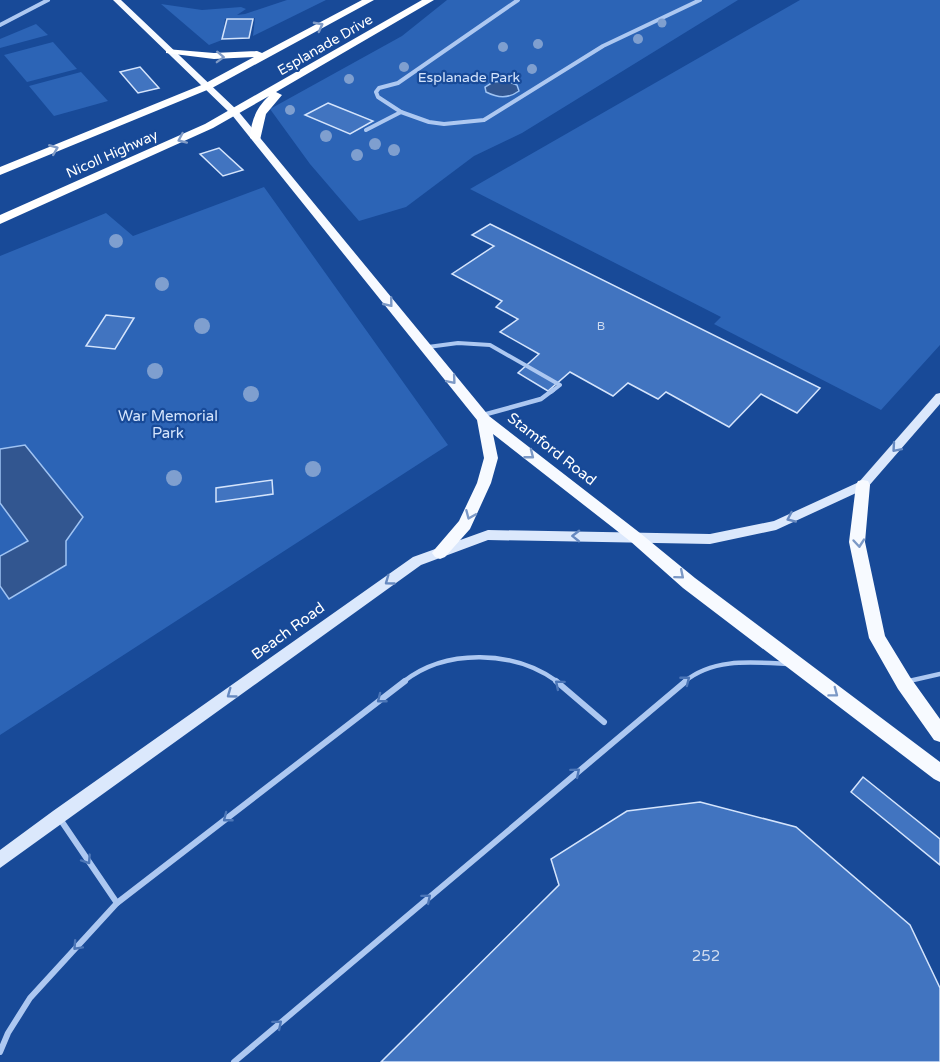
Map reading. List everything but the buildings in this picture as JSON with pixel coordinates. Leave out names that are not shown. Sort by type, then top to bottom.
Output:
[{"type":"highway","name":"Esplanade Drive","points":[[235,113],[429,0]]},
{"type":"highway","name":"Esplanade Drive","points":[[207,86],[364,1]]},
{"type":"highway","points":[[170,51],[195,56],[230,57],[270,53]]},
{"type":"highway","points":[[256,138],[256,124],[261,111],[273,98],[312,68]]},
{"type":"highway","name":"Nicoll Highway","points":[[0,171],[207,86]]},
{"type":"highway","name":"Nicoll Highway","points":[[0,220],[235,113]]},
{"type":"main road","name":"Stamford Road","points":[[117,0],[235,113],[483,417],[635,537],[689,583],[940,773]]},
{"type":"main road","points":[[940,398],[863,485],[857,542],[877,638],[940,734]]},
{"type":"main road","points":[[440,553],[465,525],[484,483],[491,458],[483,417]]},
{"type":"main road","name":"Beach Road","points":[[0,860],[58,816],[417,561],[488,535],[710,539],[776,525],[863,485]]},
{"type":"street","points":[[0,25],[48,0]]},
{"type":"street","points":[[518,0],[398,82],[379,88],[376,92],[378,97],[401,111],[436,123],[484,120],[603,46],[700,0]]},
{"type":"street","points":[[366,130],[401,111]]},
{"type":"lane","points":[[425,348],[458,343],[490,345],[560,385],[541,399],[483,417]]},
{"type":"lane","points":[[0,1052],[8,1033],[30,998],[117,903],[412,675],[438,663],[471,656],[507,661],[548,675],[604,722]]},
{"type":"lane","points":[[234,1062],[698,671],[741,661],[796,664]]},
{"type":"lane","points":[[904,682],[940,674]]},
{"type":"lane","points":[[58,816],[117,903]]},
{"type":"green space","points":[[287,0],[326,0],[253,36],[255,18],[225,19],[222,40],[209,45],[161,4],[202,10],[241,7],[246,9],[237,15]]},
{"type":"green space","name":"Esplanade Park","points":[[447,0],[738,0],[522,133],[474,156],[406,207],[359,221],[310,164],[270,109],[402,36]]},
{"type":"green space","points":[[800,0],[940,0],[940,345],[881,410],[714,324],[721,317],[470,189]]},
{"type":"green space","points":[[36,24],[48,35],[0,48],[0,39]]},
{"type":"green space","points":[[53,42],[77,69],[27,82],[4,55]]},
{"type":"green space","points":[[81,72],[108,101],[54,116],[29,86]]},
{"type":"green space","name":"War Memorial Park","points":[[264,187],[448,445],[0,735],[0,256],[106,213],[133,236]]},
{"type":"shaded area","points":[[506,81],[517,85],[519,91],[503,97],[486,92],[485,87],[493,82]]},
{"type":"shaded area","points":[[25,445],[83,517],[66,541],[66,565],[9,599],[0,586],[0,556],[28,541],[0,503],[0,449]]}]
